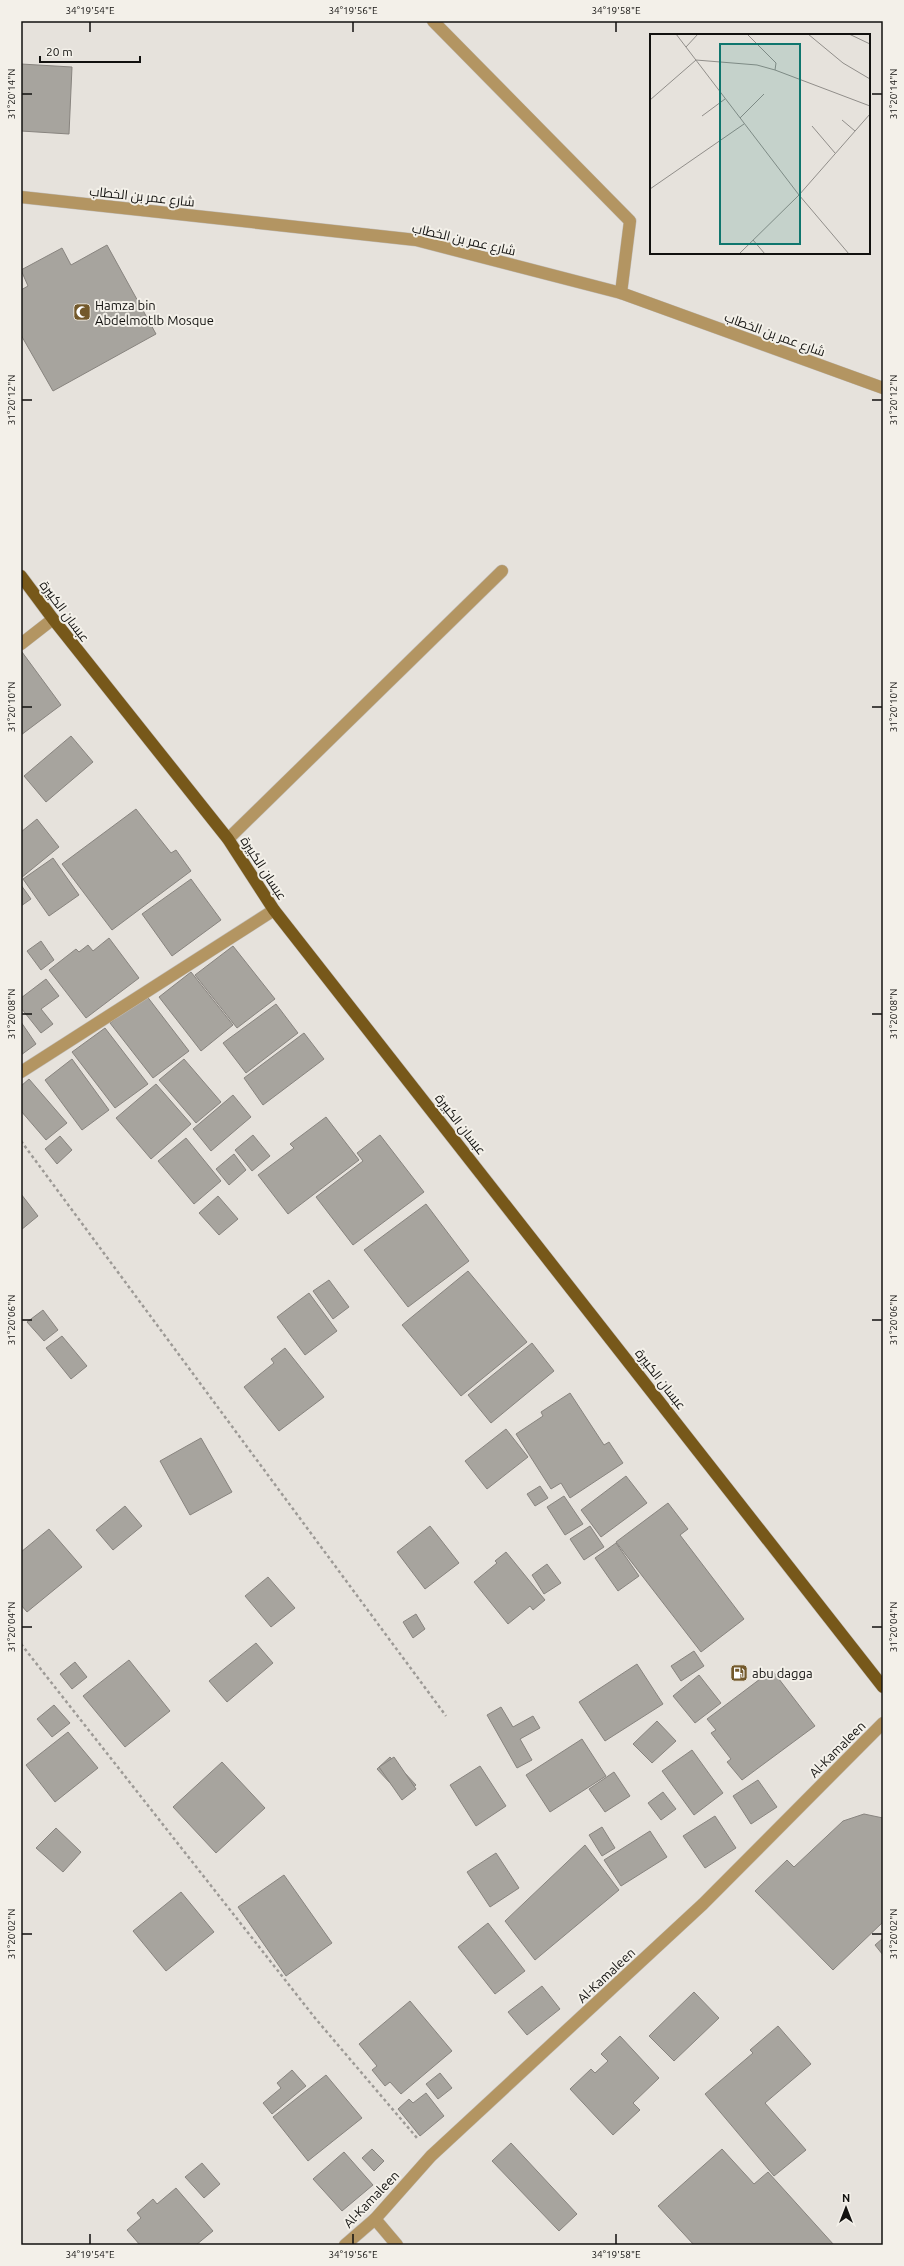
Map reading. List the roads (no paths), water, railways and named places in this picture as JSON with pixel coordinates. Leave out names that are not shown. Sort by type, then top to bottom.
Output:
[{"type":"main road","name":"عبسان الكبيرة","points":[[21,576],[53,619],[228,838],[274,910],[883,1687]]},
{"type":"street","points":[[434,21],[630,221],[621,293]]},
{"type":"street","name":"شارع عمر بن الخطاب","points":[[21,198],[416,240],[621,293],[883,388]]},
{"type":"street","points":[[228,838],[502,571]]},
{"type":"street","points":[[21,644],[53,619]]},
{"type":"street","points":[[21,1072],[274,910]]},
{"type":"street","name":"Al-Kamaleen","points":[[345,2245],[375,2219],[431,2156],[703,1904],[883,1723]]},
{"type":"street","points":[[375,2219],[397,2245]]},
{"type":"place","name":"Hamza bin Abdelmotlb Mosque","points":[[82,312]]},
{"type":"place","name":"abu dagga","points":[[739,1673]]}]
